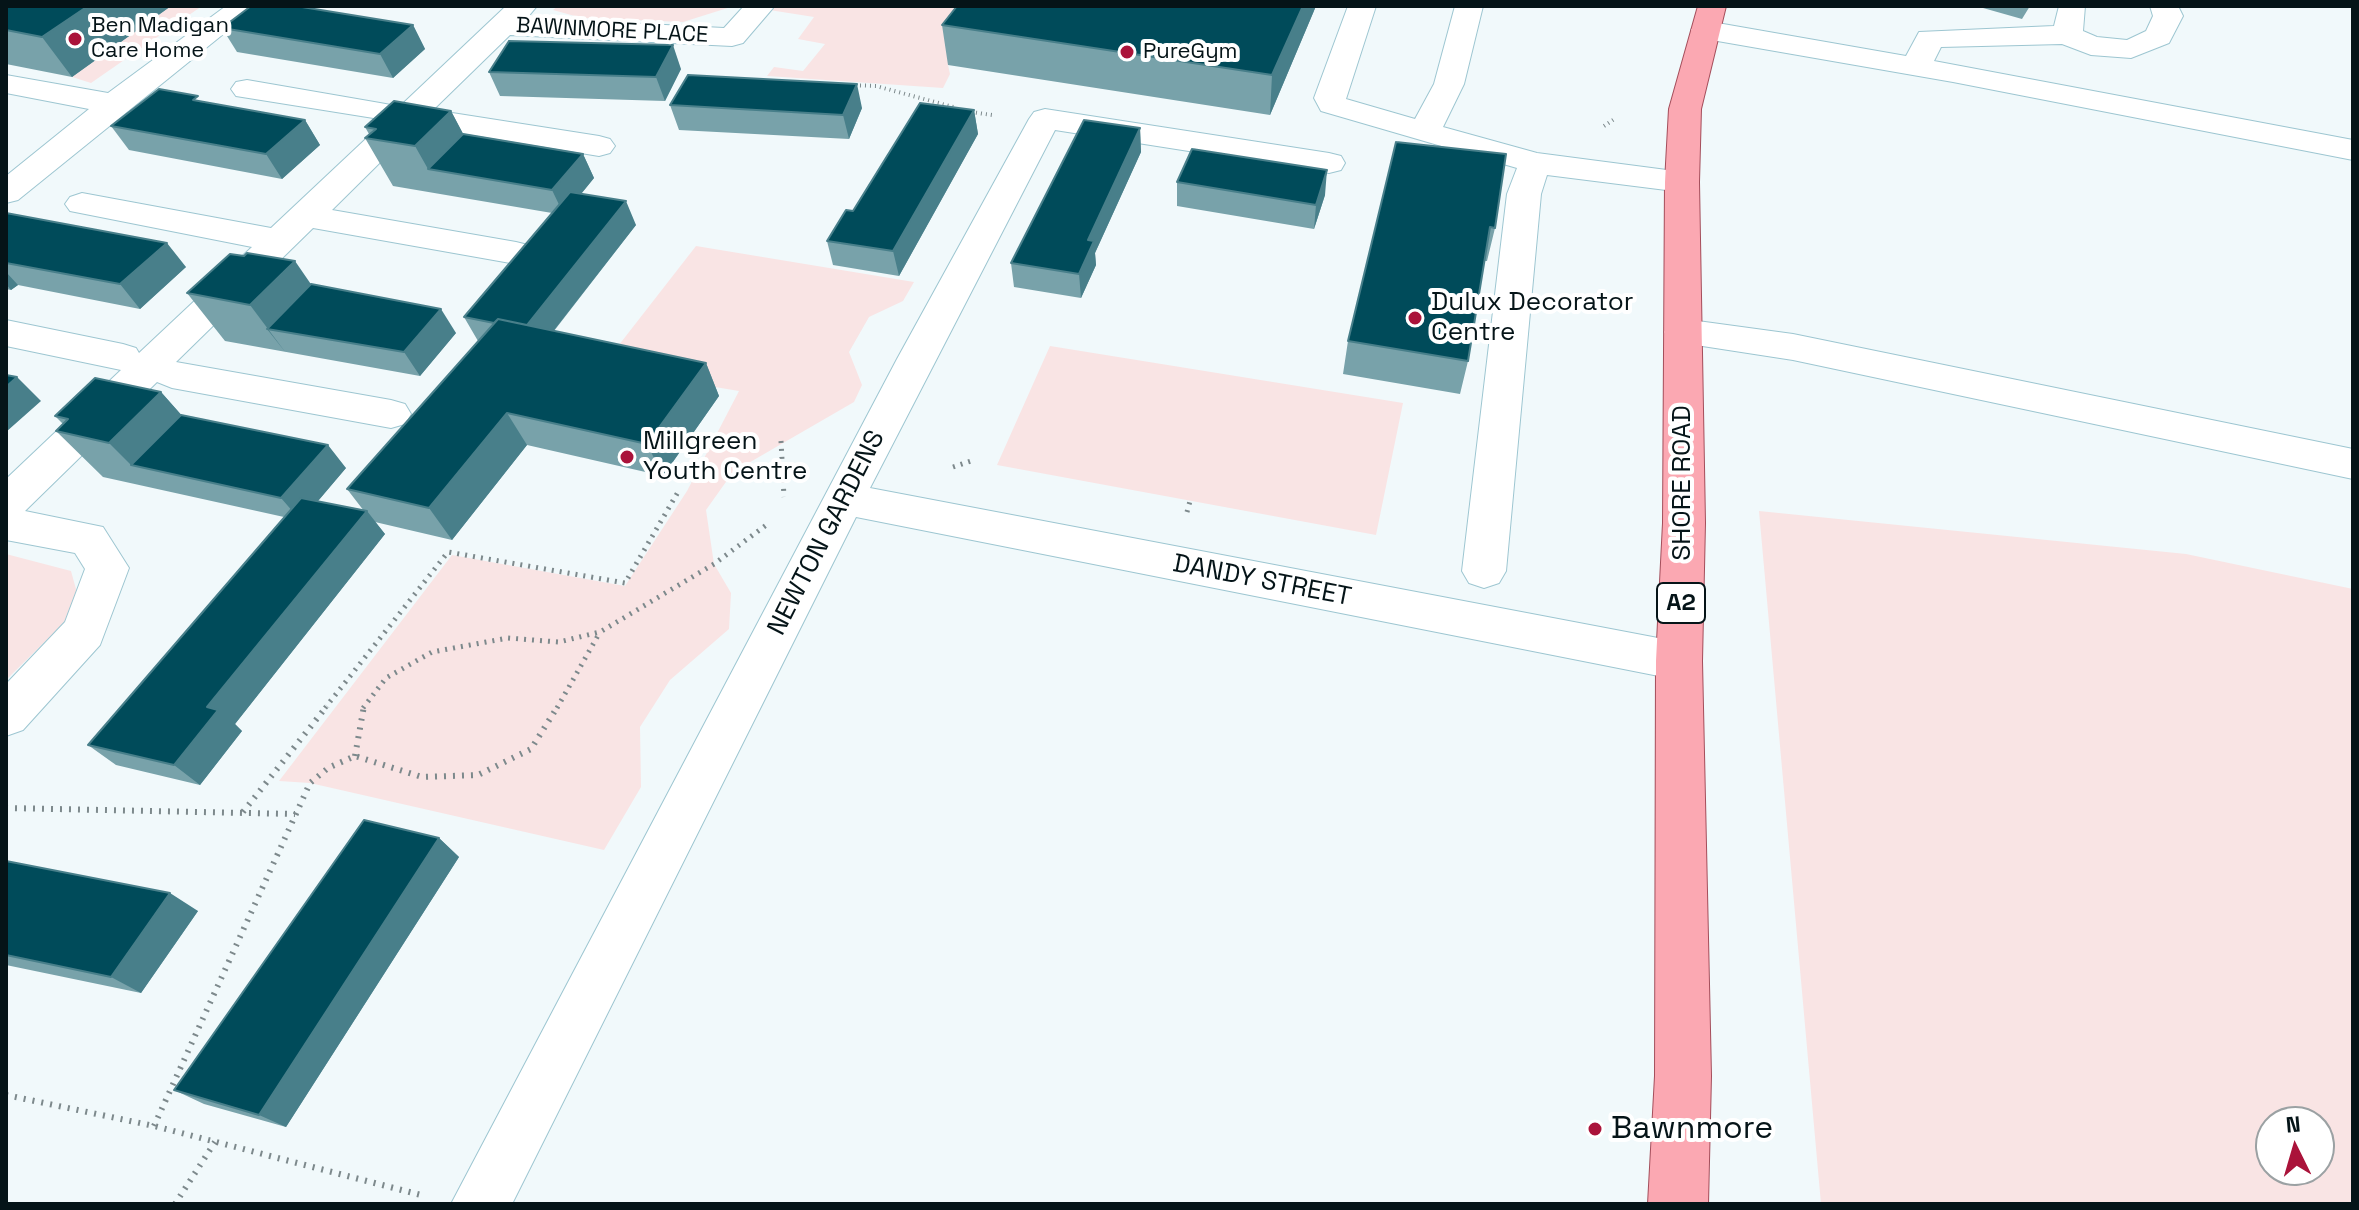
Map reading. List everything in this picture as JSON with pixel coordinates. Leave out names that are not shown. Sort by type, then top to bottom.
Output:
[{"type":"main road","name":"SHORE ROAD","points":[[1678,1204],[1683,1076],[1679,661],[1684,523],[1682,182],[1685,109],[1709,18]]},
{"type":"street","points":[[6,193],[114,104],[244,6]]},
{"type":"street","points":[[1362,6],[1330,98],[1332,104],[1535,163],[1682,182]]},
{"type":"street","points":[[1425,131],[1449,84],[1469,6]]},
{"type":"street","points":[[1916,67],[1930,38],[2070,20],[2091,46],[2131,49],[2158,37],[2168,16],[2164,6]]},
{"type":"street","name":"BAWNMORE PLACE","points":[[506,12],[732,37],[758,8]]},
{"type":"street","points":[[6,504],[280,241],[506,12]]},
{"type":"street","points":[[1709,18],[1916,67],[2353,150]]},
{"type":"street","points":[[6,84],[114,104]]},
{"type":"street","points":[[247,89],[380,112]]},
{"type":"street","points":[[436,119],[599,146]]},
{"type":"street","points":[[1045,119],[1329,163]]},
{"type":"street","name":"NEWTON GARDENS","points":[[481,1204],[1045,119]]},
{"type":"street","points":[[1484,571],[1522,212],[1535,163]]},
{"type":"street","points":[[82,204],[280,241]]},
{"type":"street","points":[[305,216],[516,253]]},
{"type":"street","points":[[1683,332],[1793,347],[2353,464]]},
{"type":"street","points":[[6,333],[123,357]]},
{"type":"street","points":[[172,375],[391,414]]},
{"type":"street","name":"DANDY STREET","points":[[845,499],[1679,661]]},
{"type":"street","points":[[6,524],[88,539],[107,568],[84,632],[6,716]]},
{"type":"path","points":[[845,84],[876,86],[982,114],[1045,119]]},
{"type":"path","points":[[781,441],[784,511]]},
{"type":"path","points":[[243,812],[448,552],[625,583],[678,492]]},
{"type":"path","points":[[355,756],[362,709],[386,678],[432,652],[508,638],[559,642],[600,632],[714,564],[773,520]]},
{"type":"path","points":[[154,1126],[310,783],[328,768],[355,756],[422,777],[478,775],[531,749],[600,632]]},
{"type":"path","points":[[6,808],[295,814]]},
{"type":"path","points":[[6,1095],[154,1126],[434,1198]]},
{"type":"path","points":[[175,1204],[215,1142]]},
{"type":"shaded area","points":[[171,6],[202,6],[91,83],[72,77]]},
{"type":"shaded area","points":[[558,6],[734,6],[683,22],[582,18],[553,10]]},
{"type":"shaded area","points":[[744,6],[988,6],[948,65],[950,74],[943,88],[767,76],[774,67],[803,71],[825,44],[798,39],[814,17]]},
{"type":"shaded area","points":[[696,246],[914,282],[903,301],[869,317],[849,352],[862,385],[854,402],[733,472],[706,510],[714,564],[731,593],[729,629],[670,680],[640,727],[641,787],[604,850],[310,783],[279,781],[452,555],[625,586],[687,491],[739,391],[601,368]]},
{"type":"shaded area","points":[[1050,346],[1403,403],[1376,535],[997,465]]},
{"type":"shaded area","points":[[1759,511],[2186,554],[2353,589],[2353,1204],[1821,1204]]},
{"type":"shaded area","points":[[6,554],[71,571],[79,600],[70,617],[6,680]]},
{"type":"building","points":[[6,6],[88,6],[42,37],[6,30]]},
{"type":"building","points":[[251,6],[296,6],[413,25],[380,54],[222,28]]},
{"type":"building","points":[[957,6],[1303,6],[1272,75],[942,25]]},
{"type":"building","points":[[509,41],[673,45],[656,77],[489,72]]},
{"type":"building","points":[[688,75],[857,84],[843,115],[670,105]]},
{"type":"building","points":[[159,89],[198,96],[193,100],[305,120],[266,154],[111,126]]},
{"type":"building","points":[[394,101],[451,111],[415,146],[365,138],[376,129],[365,127]]},
{"type":"building","points":[[920,103],[974,110],[893,251],[827,241],[846,210],[853,211]]},
{"type":"building","points":[[1084,120],[1140,128],[1088,240],[1094,241],[1079,274],[1011,263]]},
{"type":"building","points":[[463,134],[583,154],[552,190],[428,169]]},
{"type":"building","name":"Dulux Decorator Centre","points":[[1396,142],[1506,154],[1495,228],[1490,227],[1468,361],[1348,341]]},
{"type":"building","points":[[1192,149],[1327,170],[1316,205],[1177,182]]},
{"type":"building","points":[[570,192],[626,201],[527,325],[464,317]]},
{"type":"building","points":[[6,213],[167,243],[120,284],[6,263]]},
{"type":"building","points":[[247,253],[295,261],[250,305],[187,293],[230,254],[244,256]]},
{"type":"building","points":[[311,284],[441,309],[404,352],[267,329]]},
{"type":"building","points":[[498,319],[706,363],[647,444],[507,413],[429,508],[347,489]]},
{"type":"building","points":[[6,375],[17,377],[6,387]]},
{"type":"building","points":[[95,378],[161,392],[109,443],[56,431],[68,419],[55,416]]},
{"type":"building","points":[[181,415],[328,445],[281,498],[131,465]]},
{"type":"building","points":[[301,498],[367,511],[207,707],[218,710],[174,765],[88,745]]},
{"type":"building","points":[[364,820],[439,838],[259,1115],[174,1090]]},
{"type":"building","points":[[6,861],[170,893],[111,977],[6,955]]},
{"type":"place","name":"Ben Madigan Care Home","points":[[75,39]]},
{"type":"place","name":"PureGym","points":[[1127,52]]},
{"type":"place","name":"Dulux Decorator Centre","points":[[1415,318]]},
{"type":"place","name":"Millgreen Youth Centre","points":[[627,457]]},
{"type":"place","name":"Bawnmore","points":[[1595,1129]]}]
